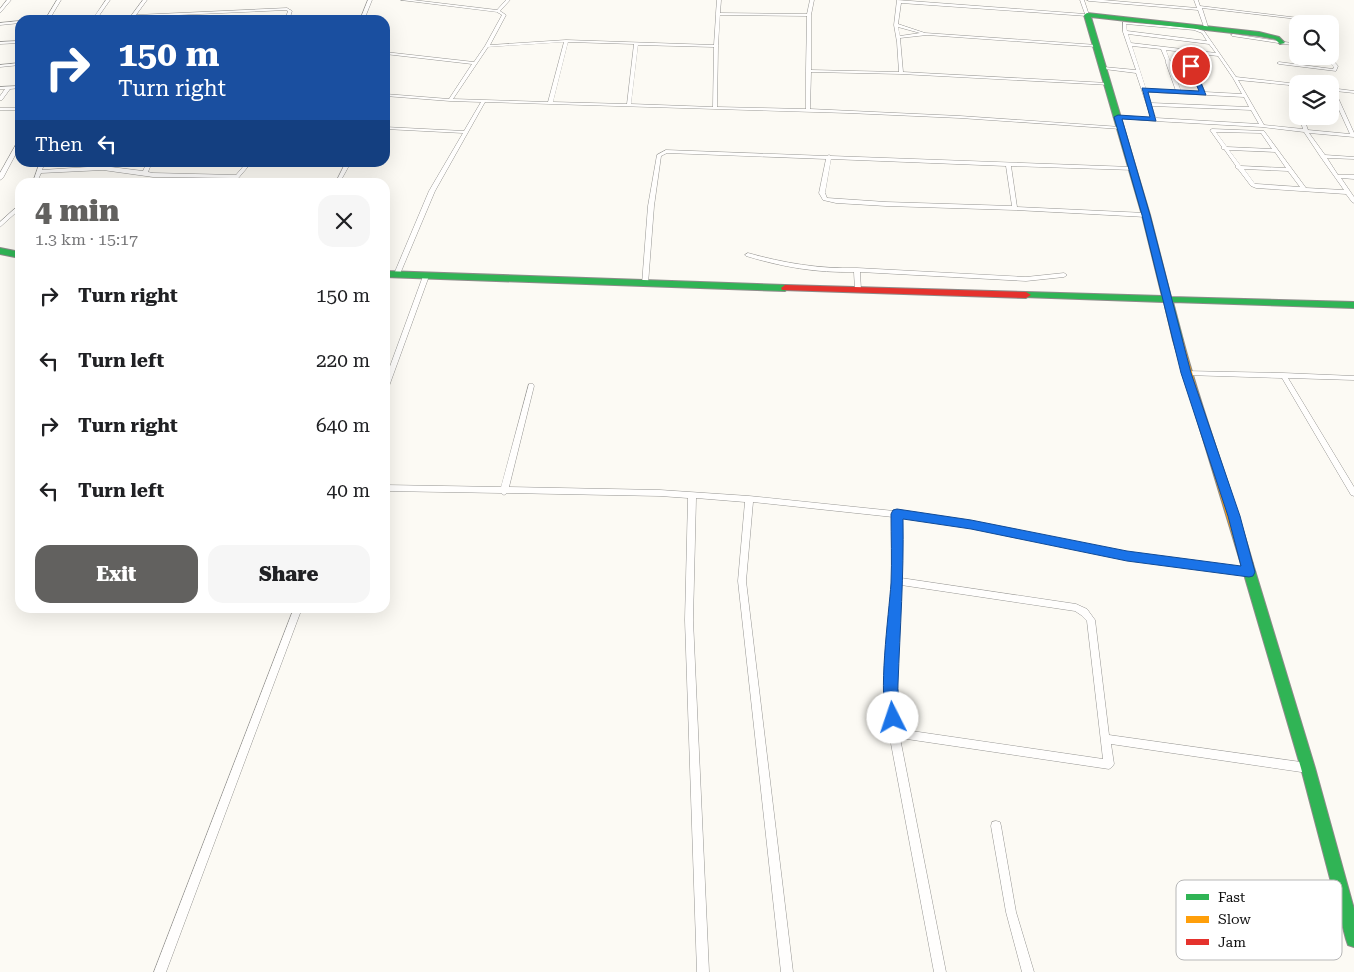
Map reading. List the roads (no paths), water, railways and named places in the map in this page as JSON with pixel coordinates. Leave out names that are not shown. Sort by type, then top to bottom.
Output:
[{"type":"street","points":[[0,12],[9,0]]},
{"type":"street","points":[[51,15],[59,0]]},
{"type":"street","points":[[98,15],[108,0]]},
{"type":"street","points":[[134,15],[144,0]]},
{"type":"street","points":[[364,15],[370,0]]},
{"type":"street","points":[[402,0],[498,11],[504,15],[487,46],[450,100]]},
{"type":"street","points":[[498,11],[508,0]]},
{"type":"street","points":[[715,108],[719,0]]},
{"type":"street","points":[[808,111],[809,15],[812,0]]},
{"type":"street","points":[[1082,0],[1104,68],[1146,215],[1186,373],[1234,516],[1308,768],[1338,880]]},
{"type":"street","points":[[1089,0],[1200,8],[1289,17]]},
{"type":"street","points":[[1196,0],[1206,27]]},
{"type":"street","points":[[901,73],[896,25],[899,1],[1008,7],[1206,27],[1274,37],[1282,43]]},
{"type":"street","points":[[184,15],[287,9],[290,11],[289,15]]},
{"type":"street","points":[[717,14],[809,15]]},
{"type":"street","points":[[0,24],[15,22]]},
{"type":"street","points":[[1154,120],[1122,24],[1194,29],[1204,32],[1235,78],[1262,126]]},
{"type":"street","points":[[896,25],[927,34]]},
{"type":"street","points":[[1125,32],[1211,43]]},
{"type":"street","points":[[898,37],[927,34],[1097,46]]},
{"type":"street","points":[[1233,35],[1289,44]]},
{"type":"street","points":[[487,46],[566,41],[716,46]]},
{"type":"street","points":[[550,103],[566,41]]},
{"type":"street","points":[[0,44],[15,42]]},
{"type":"street","points":[[629,105],[636,43]]},
{"type":"street","points":[[1129,44],[1219,55]]},
{"type":"street","points":[[1163,48],[1178,92]]},
{"type":"street","points":[[390,54],[474,63]]},
{"type":"street","points":[[1168,62],[1191,66],[1203,94]]},
{"type":"street","points":[[1279,63],[1289,64]]},
{"type":"street","points":[[0,66],[15,64]]},
{"type":"street","points":[[1295,65],[1334,70],[1336,67],[1334,65]]},
{"type":"street","points":[[1104,68],[1138,72]]},
{"type":"street","points":[[807,71],[901,73],[1108,84]]},
{"type":"street","points":[[1235,78],[1289,84]]},
{"type":"street","points":[[0,88],[15,87]]},
{"type":"street","points":[[0,98],[8,88]]},
{"type":"street","points":[[1144,90],[1245,96]]},
{"type":"street","points":[[1339,90],[1354,92]]},
{"type":"street","points":[[390,96],[482,102],[629,105],[1119,122],[1154,120],[1262,126],[1353,136]]},
{"type":"street","points":[[482,102],[432,191],[391,274],[645,284],[1354,305]]},
{"type":"street","points":[[1148,104],[1252,109]]},
{"type":"street","points":[[1339,106],[1353,136]]},
{"type":"street","points":[[0,109],[15,109]]},
{"type":"street","points":[[1304,125],[1322,156],[1354,200]]},
{"type":"street","points":[[390,128],[464,132]]},
{"type":"street","points":[[1304,189],[1262,132],[1212,130],[1238,167],[1253,184],[1304,189],[1347,192]]},
{"type":"street","points":[[1224,148],[1276,151]]},
{"type":"street","points":[[645,284],[651,206],[660,154],[662,152],[676,150],[1132,169]]},
{"type":"street","points":[[0,178],[15,151]]},
{"type":"street","points":[[829,156],[822,193],[825,198],[836,201],[1146,215]]},
{"type":"street","points":[[1322,156],[1354,158]]},
{"type":"street","points":[[1008,164],[1015,208]]},
{"type":"street","points":[[37,178],[42,167]]},
{"type":"street","points":[[145,173],[148,167]]},
{"type":"street","points":[[40,172],[96,168],[179,176],[238,177],[246,167]]},
{"type":"street","points":[[340,178],[346,167]]},
{"type":"street","points":[[1238,167],[1290,170]]},
{"type":"street","points":[[1336,176],[1354,177]]},
{"type":"street","points":[[0,225],[15,211]]},
{"type":"street","points":[[0,251],[15,254]]},
{"type":"street","points":[[748,254],[801,268],[841,271],[857,270],[1026,279],[1064,275]]},
{"type":"street","points":[[857,270],[858,290]]},
{"type":"street","points":[[390,375],[426,276]]},
{"type":"street","points":[[1186,373],[1354,378]]},
{"type":"street","points":[[1283,375],[1354,493]]},
{"type":"street","points":[[504,492],[531,386]]},
{"type":"street","points":[[390,488],[504,492],[660,493],[749,498],[940,519],[1127,556],[1249,572]]},
{"type":"street","points":[[692,495],[689,620],[704,972]]},
{"type":"street","points":[[749,498],[742,581],[787,972]]},
{"type":"street","points":[[897,514],[897,582],[891,688],[894,733],[940,972]]},
{"type":"street","points":[[894,733],[1109,764],[1090,620],[1084,612],[1076,608],[897,582]]},
{"type":"street","points":[[160,972],[296,613]]},
{"type":"street","points":[[1105,739],[1308,768]]},
{"type":"street","points":[[996,826],[1011,912],[1028,972]]},
{"type":"street","points":[[1342,894],[1354,939]]}]
